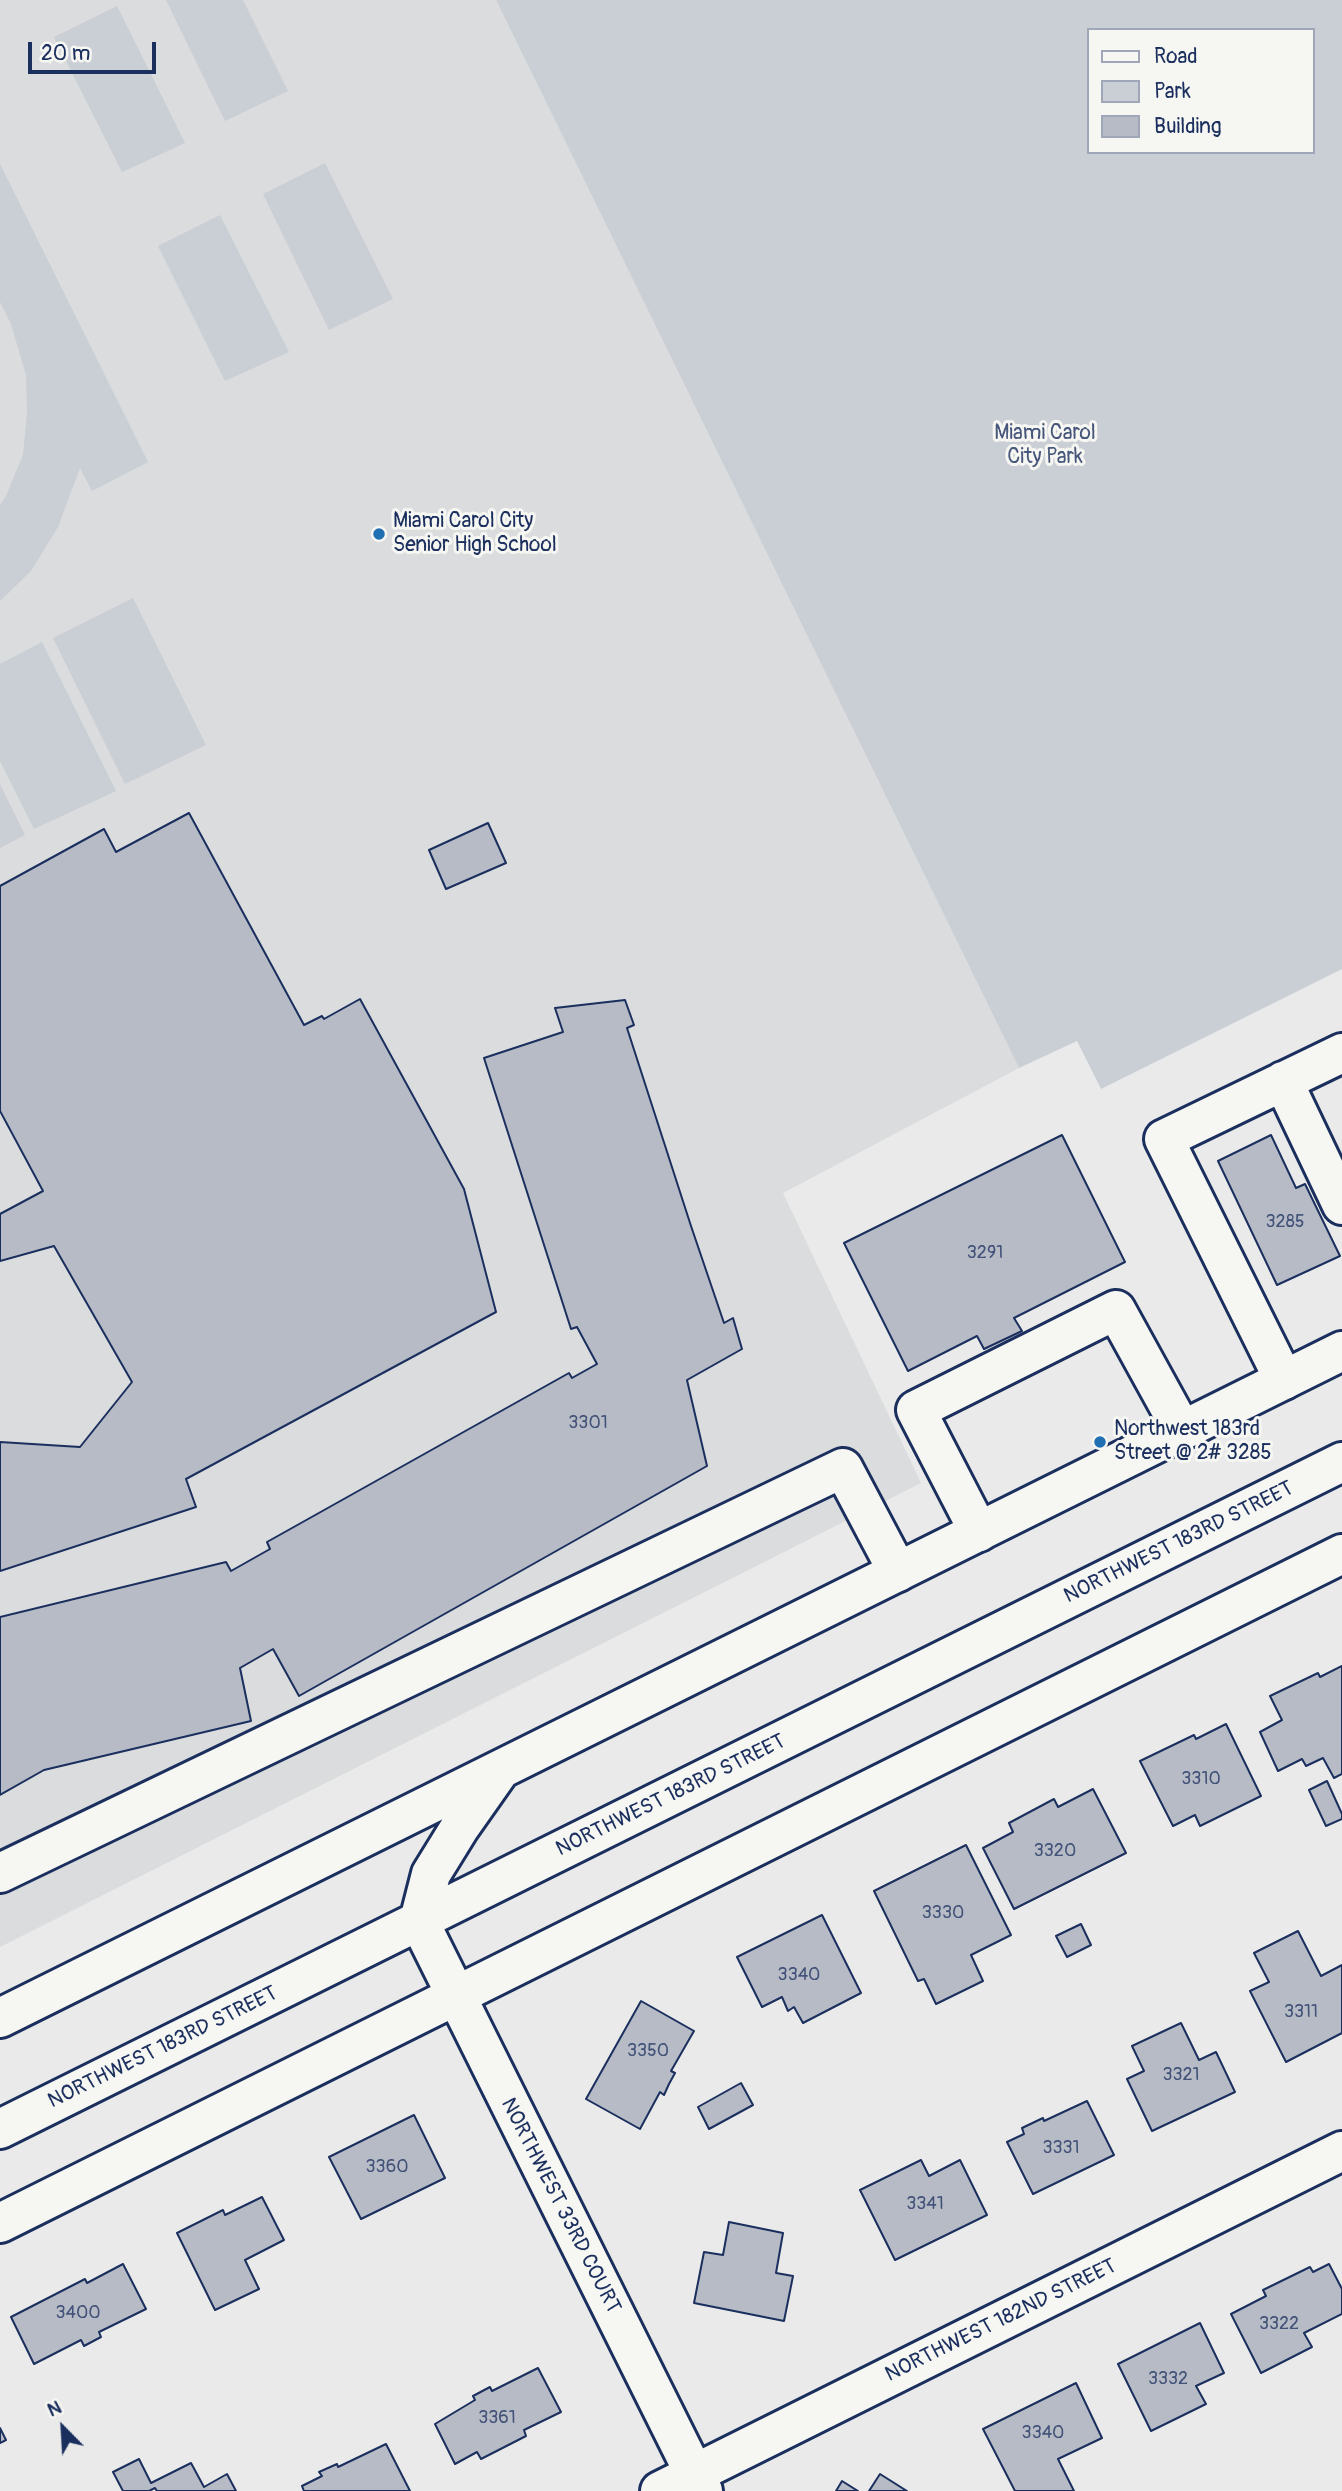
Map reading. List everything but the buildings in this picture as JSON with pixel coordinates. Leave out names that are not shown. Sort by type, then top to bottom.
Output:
[{"type":"main road","points":[[1284,1380],[1164,1139],[1342,1053]]},
{"type":"main road","points":[[1283,1081],[1342,1205]]},
{"type":"main road","points":[[979,1532],[916,1410],[1116,1310],[1182,1430]]},
{"type":"main road","points":[[0,2018],[1342,1351]]},
{"type":"main road","name":"NORTHWEST 183RD STREET","points":[[0,2129],[1342,1462]]},
{"type":"main road","points":[[0,1873],[843,1468],[898,1572]]},
{"type":"main road","points":[[0,2223],[1342,1554]]},
{"type":"main road","points":[[419,1921],[431,1874],[460,1827],[502,1769]]},
{"type":"main road","name":"NORTHWEST 33RD COURT","points":[[419,1921],[698,2483]]},
{"type":"main road","name":"NORTHWEST 182ND STREET","points":[[660,2491],[698,2483],[1342,2151]]},
{"type":"shaded area","name":"Miami Carol City Senior High School","points":[[0,0],[496,0],[1019,1068],[783,1193],[921,1483],[0,1947]]},
{"type":"green space","points":[[166,0],[243,0],[288,91],[225,121]]},
{"type":"green space","name":"Miami Carol City Park","points":[[496,0],[1342,0],[1342,969],[1101,1089],[1077,1041],[1019,1068]]},
{"type":"green space","points":[[117,6],[185,143],[122,172],[54,37]]},
{"type":"green space","points":[[325,163],[393,299],[329,330],[263,194]]},
{"type":"green space","points":[[0,164],[148,462],[92,491],[80,468],[58,527],[31,571],[0,601],[0,505],[23,455],[27,413],[26,375],[11,324],[0,302]]},
{"type":"green space","points":[[220,215],[289,352],[225,381],[158,246]]},
{"type":"green space","points":[[133,598],[206,745],[125,784],[53,638]]},
{"type":"green space","points":[[42,642],[116,791],[34,829],[0,761],[0,664]]},
{"type":"green space","points":[[0,784],[25,835],[0,848]]},
{"type":"place","name":"Miami Carol City Senior High School","points":[[379,534]]},
{"type":"place","name":"Northwest 183rd Street @ 2# 3285","points":[[1100,1442]]}]
